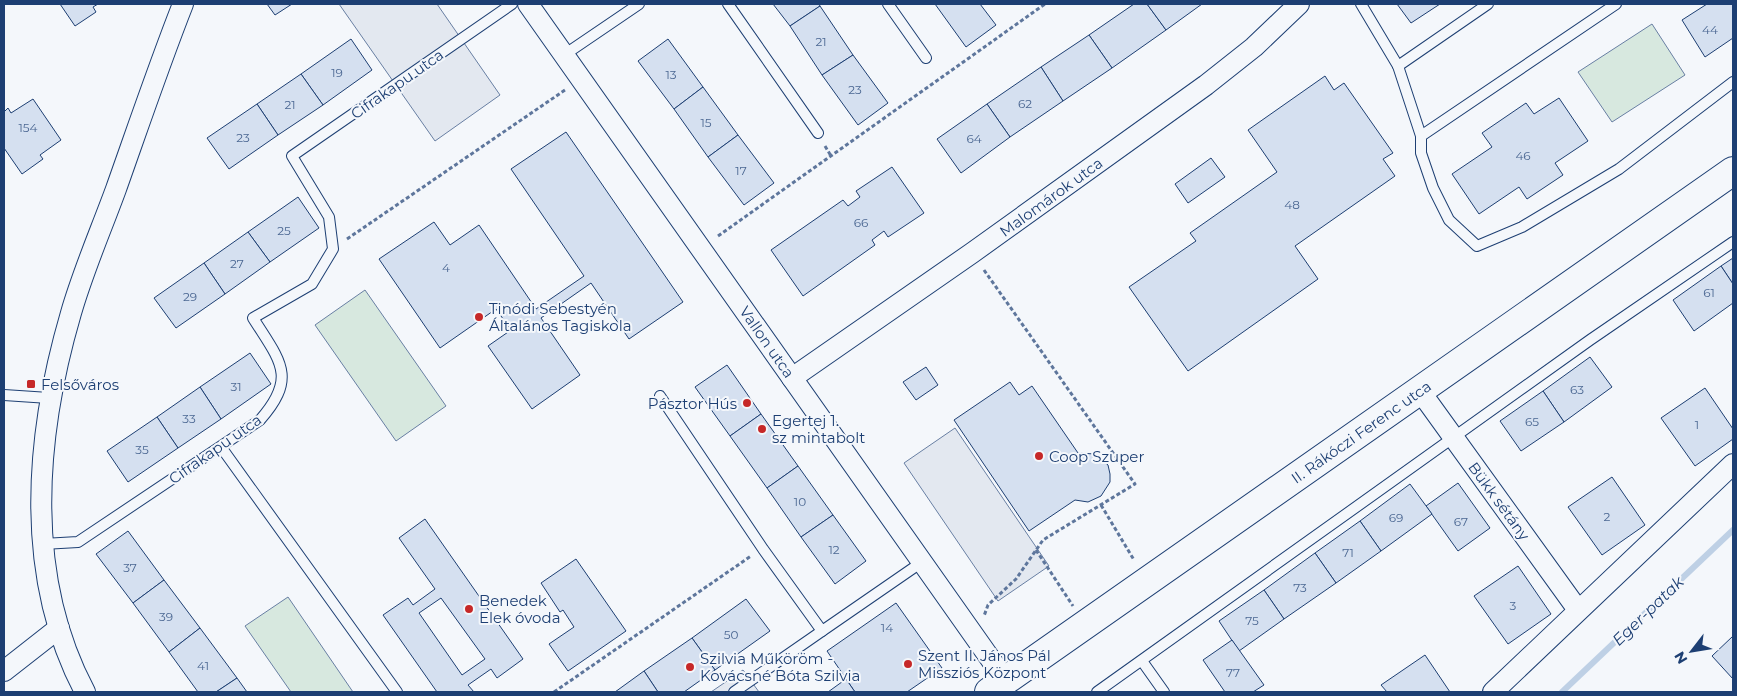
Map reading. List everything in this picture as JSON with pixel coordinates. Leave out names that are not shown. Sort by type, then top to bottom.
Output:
[{"type":"main road","name":"II. Rákóczi Ferenc utca","points":[[998,686],[1733,171]]},
{"type":"street","points":[[85,692],[59,628],[46,573],[43,544],[42,458],[49,398],[71,312],[183,4]]},
{"type":"street","name":"Vallon utca","points":[[528,4],[977,640],[998,686]]},
{"type":"street","name":"Malomárok utca","points":[[792,378],[972,253],[1206,85],[1254,47],[1299,4]]},
{"type":"street","name":"Bükk sétány","points":[[1420,391],[1578,610]]},
{"type":"street","points":[[1493,692],[1733,464]]},
{"type":"street","points":[[4,671],[59,628]]},
{"type":"lane","name":"Cifrakapu utca","points":[[43,544],[78,542],[260,420],[275,403],[284,379],[276,354],[253,318],[312,284],[332,249],[329,217],[292,156],[512,4]]},
{"type":"lane","points":[[564,55],[639,4]]},
{"type":"lane","points":[[728,4],[818,133]]},
{"type":"lane","points":[[888,4],[926,58]]},
{"type":"lane","points":[[1362,4],[1398,66],[1421,136],[1421,153],[1433,188],[1448,220],[1477,246],[1522,227],[1619,169],[1733,82]]},
{"type":"lane","points":[[1398,66],[1488,4]]},
{"type":"lane","points":[[1421,136],[1616,4]]},
{"type":"lane","points":[[1097,692],[1590,340],[1733,242]]},
{"type":"lane","points":[[4,395],[49,398]]},
{"type":"lane","points":[[660,396],[763,549],[822,631]]},
{"type":"lane","points":[[221,447],[398,692]]},
{"type":"lane","points":[[734,692],[922,562]]},
{"type":"lane","points":[[1142,661],[1164,692]]},
{"type":"path","points":[[701,248],[1045,4]]},
{"type":"path","points":[[332,249],[581,79]]},
{"type":"path","points":[[972,253],[1134,484],[1043,540],[1016,579],[988,605],[977,640]]},
{"type":"path","points":[[1101,505],[1148,582]]},
{"type":"path","points":[[554,692],[763,549]]},
{"type":"path","points":[[1036,550],[1086,626]]},
{"type":"shaded area","points":[[339,4],[437,4],[500,95],[435,141]]},
{"type":"shaded area","points":[[1652,24],[1685,75],[1612,122],[1578,72]]},
{"type":"shaded area","points":[[365,290],[446,406],[396,441],[315,325]]},
{"type":"shaded area","points":[[955,428],[1049,566],[998,601],[904,463]]},
{"type":"shaded area","points":[[288,597],[353,692],[291,692],[245,626]]},
{"type":"shaded area","points":[[743,670],[759,692],[711,692]]},
{"type":"building","points":[[60,4],[98,4],[93,7],[96,12],[75,26]]},
{"type":"building","points":[[267,4],[292,4],[275,15]]},
{"type":"building","points":[[773,4],[819,4],[820,6],[790,26]]},
{"type":"building","points":[[935,4],[980,4],[996,25],[966,47]]},
{"type":"building","points":[[1134,4],[1147,4],[1166,30],[1112,68],[1089,35]]},
{"type":"building","points":[[1147,4],[1202,4],[1166,30]]},
{"type":"building","points":[[1397,4],[1440,4],[1411,23]]},
{"type":"building","points":[[1707,4],[1733,4],[1733,38],[1705,57],[1682,20]]},
{"type":"building","points":[[820,6],[853,55],[822,75],[790,26]]},
{"type":"building","points":[[1089,35],[1112,68],[1063,101],[1041,67]]},
{"type":"building","points":[[351,39],[372,70],[323,105],[301,74]]},
{"type":"building","points":[[668,39],[703,87],[674,109],[638,61]]},
{"type":"building","points":[[853,55],[888,103],[858,125],[822,75]]},
{"type":"building","points":[[1041,67],[1063,101],[1010,137],[987,104]]},
{"type":"building","points":[[301,74],[323,105],[278,135],[257,104]]},
{"type":"building","points":[[1325,76],[1334,90],[1344,83],[1393,153],[1383,159],[1395,176],[1295,246],[1318,279],[1188,371],[1129,287],[1196,241],[1190,233],[1277,172],[1248,130]]},
{"type":"building","points":[[703,87],[738,135],[708,157],[674,109]]},
{"type":"building","points":[[1559,98],[1588,141],[1555,163],[1563,175],[1527,199],[1519,187],[1479,214],[1452,174],[1492,147],[1482,133],[1526,103],[1534,114]]},
{"type":"building","points":[[33,99],[61,140],[40,155],[43,159],[22,174],[4,148],[4,112],[8,108],[11,113]]},
{"type":"building","points":[[257,104],[278,135],[229,169],[207,138]]},
{"type":"building","points":[[987,104],[1010,137],[961,173],[937,139]]},
{"type":"building","points":[[566,132],[683,302],[629,339],[591,283],[541,318],[580,375],[532,409],[488,346],[511,330],[496,309],[440,348],[379,259],[434,222],[450,245],[479,225],[536,309],[584,276],[511,169]]},
{"type":"building","points":[[738,135],[774,183],[744,205],[708,157]]},
{"type":"building","points":[[1211,158],[1225,177],[1188,203],[1175,184]]},
{"type":"building","points":[[892,167],[924,213],[888,237],[884,231],[872,240],[875,245],[803,296],[771,250],[843,200],[848,206],[860,197],[856,191]]},
{"type":"building","points":[[298,197],[319,228],[270,262],[248,232]]},
{"type":"building","points":[[248,232],[270,262],[225,294],[204,263]]},
{"type":"building","points":[[1733,258],[1733,284],[1721,266]]},
{"type":"building","points":[[204,263],[225,294],[176,328],[154,298]]},
{"type":"building","points":[[1721,266],[1733,284],[1733,303],[1694,331],[1673,300]]},
{"type":"building","points":[[250,353],[271,384],[221,419],[200,387]]},
{"type":"building","points":[[1590,357],[1612,387],[1564,422],[1543,391]]},
{"type":"building","points":[[727,365],[761,414],[730,436],[695,387]]},
{"type":"building","points":[[926,367],[938,385],[916,400],[903,382]]},
{"type":"building","name":"Coop Szuper","points":[[1010,382],[1019,395],[1032,386],[1078,453],[1095,454],[1108,465],[1110,474],[1110,482],[1101,496],[1088,502],[1075,500],[1029,531],[954,420]]},
{"type":"building","points":[[200,387],[221,419],[178,448],[157,417]]},
{"type":"building","points":[[1705,388],[1733,429],[1733,439],[1695,466],[1661,418]]},
{"type":"building","points":[[1543,391],[1564,422],[1521,451],[1500,421]]},
{"type":"building","points":[[761,414],[798,466],[767,488],[730,436]]},
{"type":"building","points":[[157,417],[178,448],[128,482],[107,451]]},
{"type":"building","points":[[798,466],[833,515],[801,537],[767,488]]},
{"type":"building","points":[[1612,477],[1645,525],[1602,555],[1568,507]]},
{"type":"building","points":[[1458,483],[1490,528],[1458,551],[1426,506]]},
{"type":"building","points":[[1410,484],[1432,514],[1381,551],[1360,521]]},
{"type":"building","points":[[833,515],[866,561],[835,584],[801,537]]},
{"type":"building","name":"Benedek Elek óvoda","points":[[425,519],[523,659],[497,678],[491,669],[468,685],[474,692],[437,692],[383,615],[408,598],[413,605],[435,589],[399,538]],"holes":[[[441,598],[485,659],[462,675],[419,613]]]},
{"type":"building","points":[[1360,521],[1381,551],[1336,583],[1315,553]]},
{"type":"building","points":[[128,531],[164,580],[133,603],[96,554]]},
{"type":"building","points":[[1315,553],[1336,583],[1284,619],[1264,590]]},
{"type":"building","points":[[576,559],[626,631],[568,671],[549,644],[574,627],[563,610],[560,612],[541,583]]},
{"type":"building","points":[[1518,566],[1551,614],[1508,644],[1474,596]]},
{"type":"building","points":[[164,580],[200,628],[169,652],[133,603]]},
{"type":"building","points":[[1264,590],[1284,619],[1239,651],[1219,621]]},
{"type":"building","points":[[746,599],[770,631],[715,670],[692,638]]},
{"type":"building","points":[[896,603],[942,668],[907,692],[855,692],[827,651]]},
{"type":"building","points":[[200,628],[237,678],[216,692],[198,692],[169,652]]},
{"type":"building","points":[[1733,636],[1733,679],[1712,656]]},
{"type":"building","points":[[692,638],[715,670],[684,692],[658,692],[644,671]]},
{"type":"building","points":[[1232,640],[1264,685],[1253,692],[1225,692],[1203,660]]},
{"type":"building","points":[[1425,655],[1450,692],[1387,692],[1381,685]]},
{"type":"building","points":[[644,671],[658,692],[615,692]]},
{"type":"building","points":[[237,678],[247,692],[216,692]]},
{"type":"building","points":[[846,679],[855,692],[828,692]]},
{"type":"waterway","name":"Eger-patak","points":[[1562,692],[1733,530]]},
{"type":"place","name":"Tinódi Sebestyén Általános Tagiskola","points":[[479,317]]},
{"type":"place","name":"Felsőváros","points":[[31,384]]},
{"type":"place","name":"Pásztor Hús","points":[[747,403]]},
{"type":"place","name":"Egertej 1. sz mintabolt","points":[[762,429]]},
{"type":"place","name":"Coop Szuper","points":[[1039,456]]},
{"type":"place","name":"Benedek Elek óvoda","points":[[469,609]]},
{"type":"place","name":"Szent II. János Pál Missziós Központ","points":[[908,664]]},
{"type":"place","name":"Szilvia Műköröm - Kovácsné Bóta Szilvia","points":[[690,667]]}]
